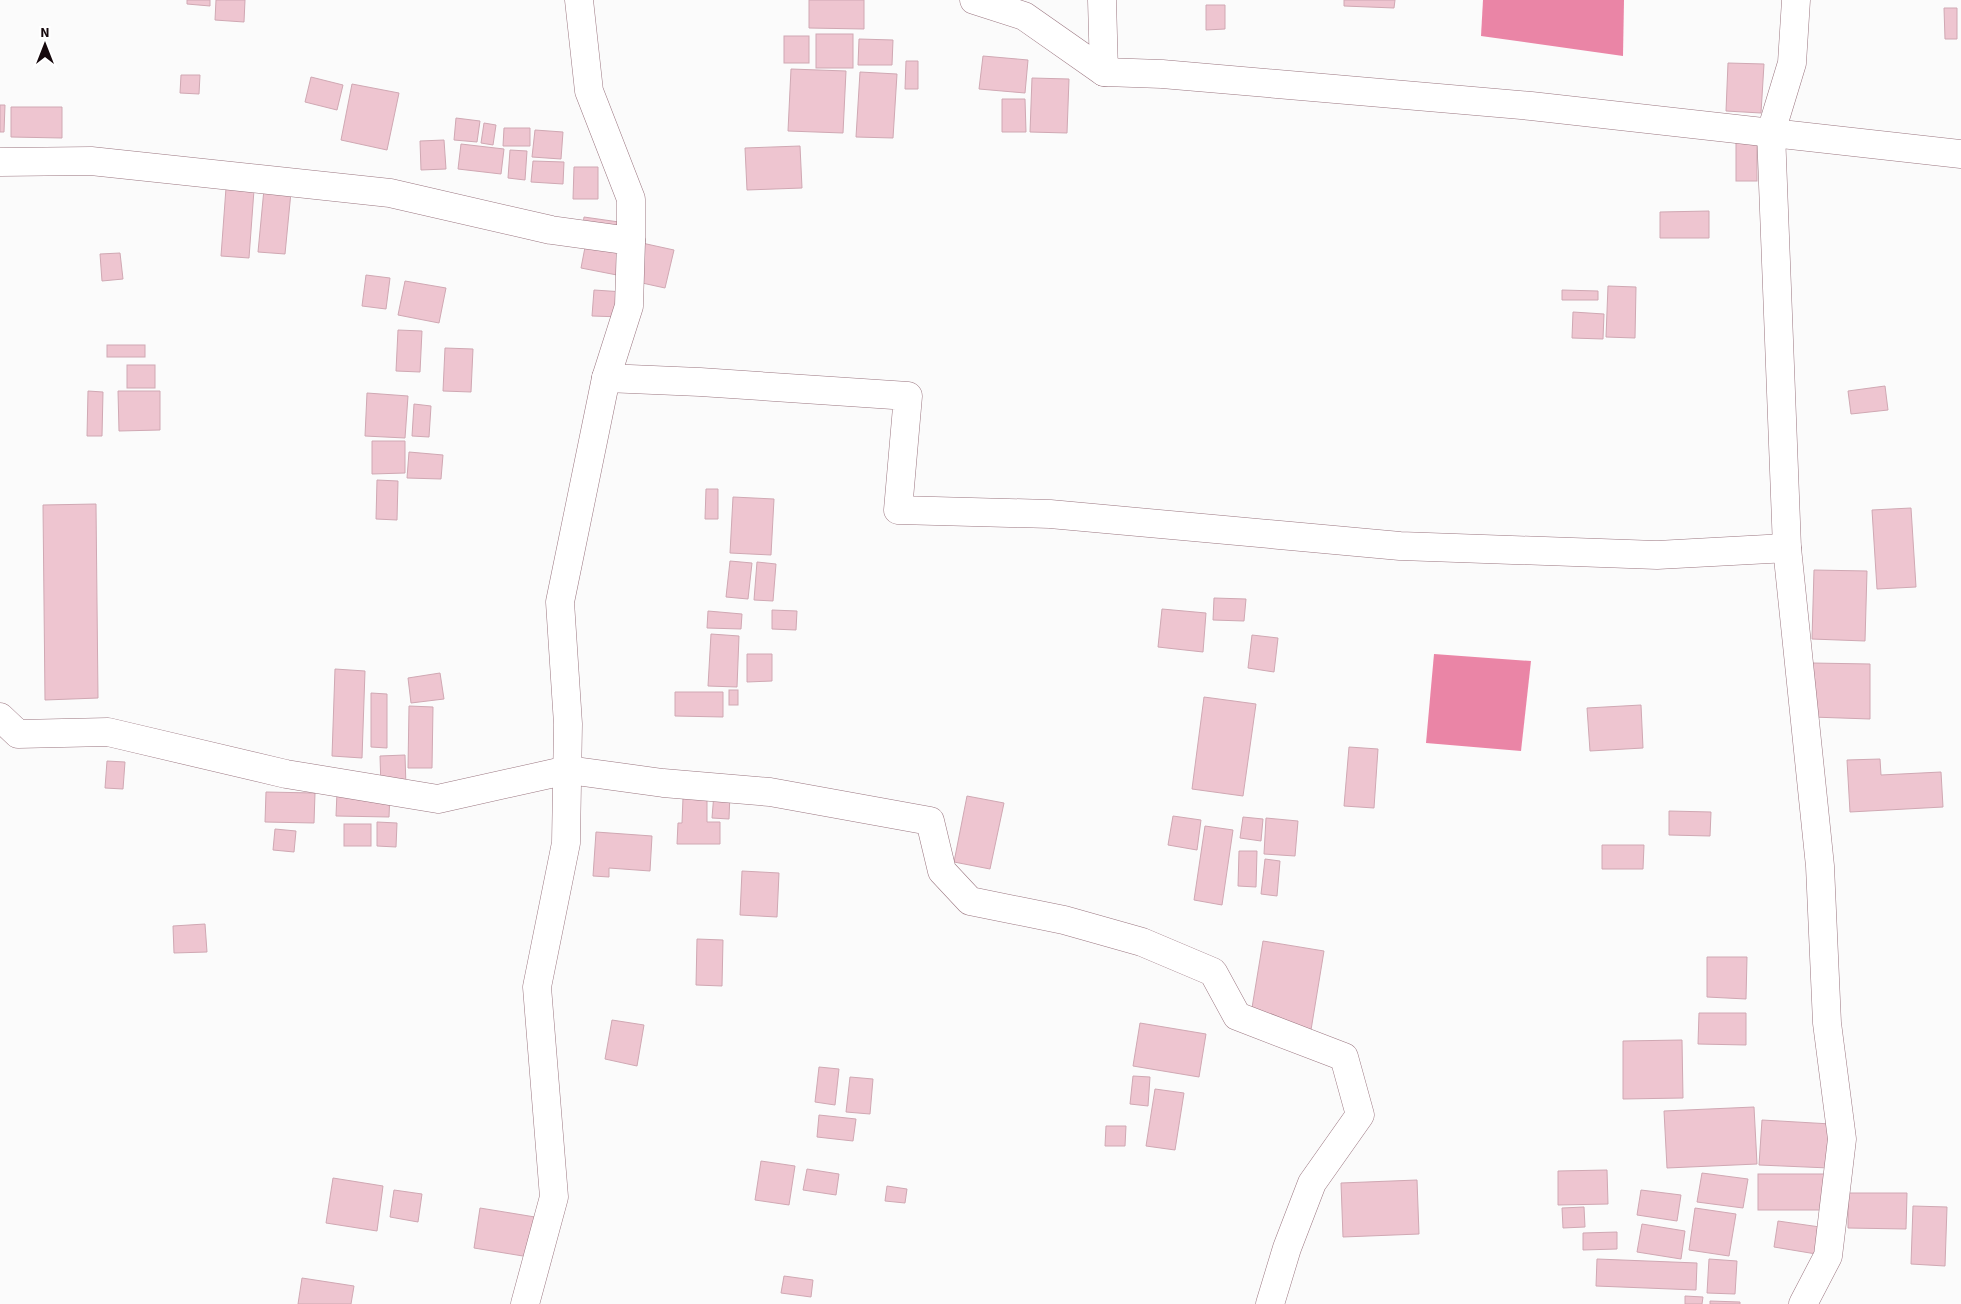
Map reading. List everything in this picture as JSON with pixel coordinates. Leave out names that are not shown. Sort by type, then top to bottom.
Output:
[{"type":"street","points":[[525,1304],[554,1197],[537,987],[566,843],[568,724],[560,602],[606,378],[629,306],[631,199],[589,91],[579,0]]},
{"type":"street","points":[[974,0],[1024,16],[1104,72],[1172,74],[1531,106],[1961,154]]},
{"type":"street","points":[[1102,0],[1104,72]]},
{"type":"street","points":[[1796,0],[1792,62],[1771,132],[1787,548],[1820,866],[1827,1023],[1842,1139],[1828,1256],[1803,1304]]},
{"type":"street","points":[[0,162],[91,161],[390,193],[551,230],[631,241]]},
{"type":"street","points":[[606,378],[700,382],[908,396],[898,510],[1050,514],[1400,546],[1657,554],[1787,548]]},
{"type":"street","points":[[0,717],[18,734],[108,732],[286,774],[438,799],[568,770],[663,783],[770,792],[930,821],[942,871],[970,901],[1064,920],[1142,942],[1214,972],[1237,1016],[1344,1057],[1360,1115],[1312,1183],[1287,1248],[1270,1304]]},
{"type":"shaded area","points":[[1483,0],[1624,0],[1623,56],[1481,36]]},
{"type":"shaded area","points":[[1434,654],[1531,661],[1521,751],[1426,743]]},
{"type":"building","points":[[187,0],[210,0],[210,6],[187,4]]},
{"type":"building","points":[[216,0],[245,0],[244,22],[215,20]]},
{"type":"building","points":[[809,0],[864,0],[864,29],[809,28]]},
{"type":"building","points":[[1344,0],[1395,0],[1394,8],[1344,6]]},
{"type":"building","points":[[1206,5],[1225,5],[1225,29],[1206,30]]},
{"type":"building","points":[[1944,8],[1957,8],[1957,39],[1945,39]]},
{"type":"building","points":[[816,34],[853,34],[853,68],[816,68]]},
{"type":"building","points":[[784,36],[809,36],[809,63],[784,63]]},
{"type":"building","points":[[859,39],[893,40],[892,65],[858,65]]},
{"type":"building","points":[[983,56],[1028,60],[1025,93],[979,89]]},
{"type":"building","points":[[906,61],[918,61],[918,89],[905,89]]},
{"type":"building","points":[[1728,63],[1764,64],[1761,113],[1726,111]]},
{"type":"building","points":[[791,69],[846,71],[843,133],[788,131]]},
{"type":"building","points":[[860,72],[897,74],[893,138],[856,137]]},
{"type":"building","points":[[181,75],[200,75],[199,94],[180,93]]},
{"type":"building","points":[[311,77],[343,85],[337,110],[305,102]]},
{"type":"building","points":[[1032,78],[1069,79],[1067,133],[1030,132]]},
{"type":"building","points":[[352,84],[399,93],[387,150],[341,140]]},
{"type":"building","points":[[1002,99],[1025,99],[1026,132],[1002,132]]},
{"type":"building","points":[[0,105],[5,105],[4,132],[0,132]]},
{"type":"building","points":[[11,107],[62,107],[62,138],[11,137]]},
{"type":"building","points":[[456,118],[480,121],[477,142],[454,140]]},
{"type":"building","points":[[484,123],[496,125],[493,145],[481,143]]},
{"type":"building","points":[[504,128],[530,128],[530,146],[503,146]]},
{"type":"building","points":[[535,130],[563,132],[561,159],[532,157]]},
{"type":"building","points":[[444,140],[446,169],[421,170],[420,141]]},
{"type":"building","points":[[1736,141],[1757,141],[1757,181],[1736,181]]},
{"type":"building","points":[[461,144],[504,149],[501,174],[458,169]]},
{"type":"building","points":[[800,146],[802,188],[747,190],[745,148]]},
{"type":"building","points":[[510,150],[527,151],[525,180],[508,178]]},
{"type":"building","points":[[533,161],[564,162],[563,184],[531,182]]},
{"type":"building","points":[[574,167],[598,167],[598,199],[573,199]]},
{"type":"building","points":[[226,188],[254,190],[249,258],[221,256]]},
{"type":"building","points":[[264,189],[291,192],[285,254],[258,252]]},
{"type":"building","points":[[1709,211],[1709,238],[1660,238],[1660,212]]},
{"type":"building","points":[[584,217],[626,223],[623,238],[582,232]]},
{"type":"building","points":[[587,237],[628,244],[622,276],[581,268]]},
{"type":"building","points":[[642,243],[674,250],[665,288],[633,281]]},
{"type":"building","points":[[120,253],[123,279],[102,281],[100,254]]},
{"type":"building","points":[[366,275],[390,278],[386,309],[362,306]]},
{"type":"building","points":[[405,281],[446,288],[439,323],[398,315]]},
{"type":"building","points":[[1608,286],[1636,287],[1635,338],[1606,337]]},
{"type":"building","points":[[594,290],[624,292],[622,317],[592,316]]},
{"type":"building","points":[[1562,290],[1598,291],[1598,300],[1562,300]]},
{"type":"building","points":[[1573,312],[1604,314],[1603,339],[1572,338]]},
{"type":"building","points":[[398,330],[422,331],[420,372],[396,371]]},
{"type":"building","points":[[107,345],[145,345],[145,357],[107,357]]},
{"type":"building","points":[[445,348],[473,349],[471,392],[443,391]]},
{"type":"building","points":[[127,365],[155,365],[155,388],[127,388]]},
{"type":"building","points":[[1885,386],[1888,410],[1851,414],[1848,391]]},
{"type":"building","points":[[88,391],[103,392],[102,436],[87,436]]},
{"type":"building","points":[[118,391],[160,391],[160,430],[119,431]]},
{"type":"building","points":[[367,393],[408,396],[405,438],[365,436]]},
{"type":"building","points":[[414,404],[431,406],[429,437],[412,436]]},
{"type":"building","points":[[372,441],[405,441],[405,473],[372,474]]},
{"type":"building","points":[[409,452],[443,455],[441,479],[407,478]]},
{"type":"building","points":[[377,480],[398,481],[397,520],[376,519]]},
{"type":"building","points":[[706,489],[718,489],[718,519],[705,519]]},
{"type":"building","points":[[733,497],[774,499],[771,555],[730,553]]},
{"type":"building","points":[[96,504],[98,698],[45,700],[43,505]]},
{"type":"building","points":[[1911,508],[1916,587],[1877,589],[1872,510]]},
{"type":"building","points":[[730,561],[752,563],[748,599],[726,597]]},
{"type":"building","points":[[757,562],[776,564],[773,601],[754,600]]},
{"type":"building","points":[[1814,570],[1867,571],[1865,641],[1812,639]]},
{"type":"building","points":[[1214,598],[1246,599],[1244,621],[1213,620]]},
{"type":"building","points":[[1162,609],[1206,613],[1203,652],[1158,647]]},
{"type":"building","points":[[772,610],[797,611],[796,630],[772,629]]},
{"type":"building","points":[[708,611],[742,614],[741,629],[707,628]]},
{"type":"building","points":[[711,634],[739,636],[737,687],[708,686]]},
{"type":"building","points":[[1252,635],[1278,638],[1274,672],[1248,668]]},
{"type":"building","points":[[747,654],[772,654],[772,681],[747,682]]},
{"type":"building","points":[[1812,663],[1870,664],[1870,719],[1812,717]]},
{"type":"building","points":[[335,669],[365,671],[362,758],[332,756]]},
{"type":"building","points":[[440,673],[444,699],[411,703],[408,678]]},
{"type":"building","points":[[729,690],[738,690],[738,705],[729,705]]},
{"type":"building","points":[[675,692],[723,692],[723,717],[675,716]]},
{"type":"building","points":[[371,693],[387,694],[387,748],[371,747]]},
{"type":"building","points":[[1204,697],[1256,704],[1243,796],[1192,789]]},
{"type":"building","points":[[1641,705],[1643,748],[1590,751],[1587,708]]},
{"type":"building","points":[[409,706],[433,707],[432,768],[408,768]]},
{"type":"building","points":[[1349,747],[1378,749],[1374,808],[1344,806]]},
{"type":"building","points":[[405,755],[406,787],[381,787],[380,756]]},
{"type":"building","points":[[1880,759],[1881,775],[1941,772],[1943,807],[1850,812],[1847,760]]},
{"type":"building","points":[[107,761],[125,762],[123,789],[105,788]]},
{"type":"building","points":[[266,792],[315,793],[314,823],[265,822]]},
{"type":"building","points":[[337,792],[390,793],[389,817],[336,816]]},
{"type":"building","points":[[714,793],[730,794],[729,819],[712,818]]},
{"type":"building","points":[[967,796],[1004,803],[990,869],[954,862]]},
{"type":"building","points":[[683,798],[707,798],[707,822],[720,822],[720,844],[677,844],[678,823],[682,823]]},
{"type":"building","points":[[1669,811],[1711,812],[1710,836],[1669,835]]},
{"type":"building","points":[[1173,816],[1201,820],[1197,850],[1168,845]]},
{"type":"building","points":[[1243,817],[1263,819],[1261,841],[1240,838]]},
{"type":"building","points":[[1266,818],[1298,821],[1295,856],[1264,854]]},
{"type":"building","points":[[377,822],[397,823],[396,847],[377,846]]},
{"type":"building","points":[[344,824],[371,824],[371,846],[344,846]]},
{"type":"building","points":[[1205,826],[1233,830],[1222,905],[1194,900]]},
{"type":"building","points":[[275,829],[296,831],[294,852],[273,850]]},
{"type":"building","points":[[596,832],[652,836],[650,871],[609,868],[609,877],[593,876]]},
{"type":"building","points":[[1602,845],[1644,845],[1643,869],[1602,869]]},
{"type":"building","points":[[1239,851],[1257,851],[1256,887],[1238,886]]},
{"type":"building","points":[[1265,859],[1280,861],[1277,896],[1261,894]]},
{"type":"building","points":[[742,871],[779,873],[777,917],[740,915]]},
{"type":"building","points":[[205,924],[207,952],[174,953],[173,926]]},
{"type":"building","points":[[697,939],[723,940],[722,986],[696,985]]},
{"type":"building","points":[[1263,941],[1324,951],[1311,1030],[1250,1020]]},
{"type":"building","points":[[1707,957],[1747,957],[1746,999],[1707,997]]},
{"type":"building","points":[[1699,1013],[1746,1013],[1746,1045],[1698,1044]]},
{"type":"building","points":[[612,1020],[644,1025],[637,1066],[605,1059]]},
{"type":"building","points":[[1140,1023],[1206,1034],[1199,1077],[1133,1066]]},
{"type":"building","points":[[1682,1040],[1683,1098],[1623,1099],[1623,1041]]},
{"type":"building","points":[[819,1067],[839,1069],[835,1105],[815,1102]]},
{"type":"building","points":[[1133,1076],[1150,1077],[1148,1106],[1130,1104]]},
{"type":"building","points":[[850,1077],[873,1079],[870,1114],[846,1112]]},
{"type":"building","points":[[1155,1089],[1184,1093],[1175,1150],[1146,1146]]},
{"type":"building","points":[[1754,1107],[1757,1164],[1667,1168],[1664,1111]]},
{"type":"building","points":[[819,1115],[856,1119],[853,1141],[817,1137]]},
{"type":"building","points":[[1762,1120],[1831,1124],[1829,1168],[1759,1165]]},
{"type":"building","points":[[1106,1126],[1126,1126],[1125,1146],[1105,1146]]},
{"type":"building","points":[[761,1161],[795,1166],[789,1205],[755,1200]]},
{"type":"building","points":[[807,1169],[839,1174],[836,1195],[803,1190]]},
{"type":"building","points":[[1607,1170],[1608,1204],[1558,1205],[1558,1171]]},
{"type":"building","points":[[1702,1173],[1748,1179],[1743,1208],[1697,1202]]},
{"type":"building","points":[[1758,1174],[1826,1174],[1826,1210],[1758,1210]]},
{"type":"building","points":[[333,1178],[383,1186],[377,1231],[326,1223]]},
{"type":"building","points":[[1417,1180],[1419,1234],[1343,1237],[1341,1183]]},
{"type":"building","points":[[887,1186],[907,1189],[905,1203],[885,1201]]},
{"type":"building","points":[[394,1190],[422,1194],[418,1222],[390,1217]]},
{"type":"building","points":[[1641,1190],[1681,1195],[1677,1221],[1637,1215]]},
{"type":"building","points":[[1848,1193],[1907,1193],[1906,1229],[1848,1228]]},
{"type":"building","points":[[1913,1206],[1947,1207],[1945,1266],[1911,1264]]},
{"type":"building","points":[[1584,1207],[1585,1227],[1563,1228],[1562,1208]]},
{"type":"building","points":[[480,1208],[535,1217],[529,1257],[474,1248]]},
{"type":"building","points":[[1695,1208],[1736,1214],[1729,1256],[1689,1250]]},
{"type":"building","points":[[1778,1221],[1820,1227],[1816,1254],[1774,1247]]},
{"type":"building","points":[[1642,1224],[1685,1231],[1681,1259],[1637,1252]]},
{"type":"building","points":[[1617,1232],[1617,1249],[1583,1250],[1583,1233]]},
{"type":"building","points":[[1597,1259],[1697,1263],[1696,1290],[1596,1286]]},
{"type":"building","points":[[1709,1259],[1737,1261],[1735,1294],[1707,1293]]},
{"type":"building","points":[[784,1276],[813,1280],[811,1297],[781,1293]]},
{"type":"building","points":[[302,1278],[354,1286],[351,1304],[298,1304]]},
{"type":"building","points":[[1685,1296],[1703,1297],[1702,1304],[1685,1304]]},
{"type":"building","points":[[1710,1301],[1740,1302],[1740,1304],[1710,1304]]}]
